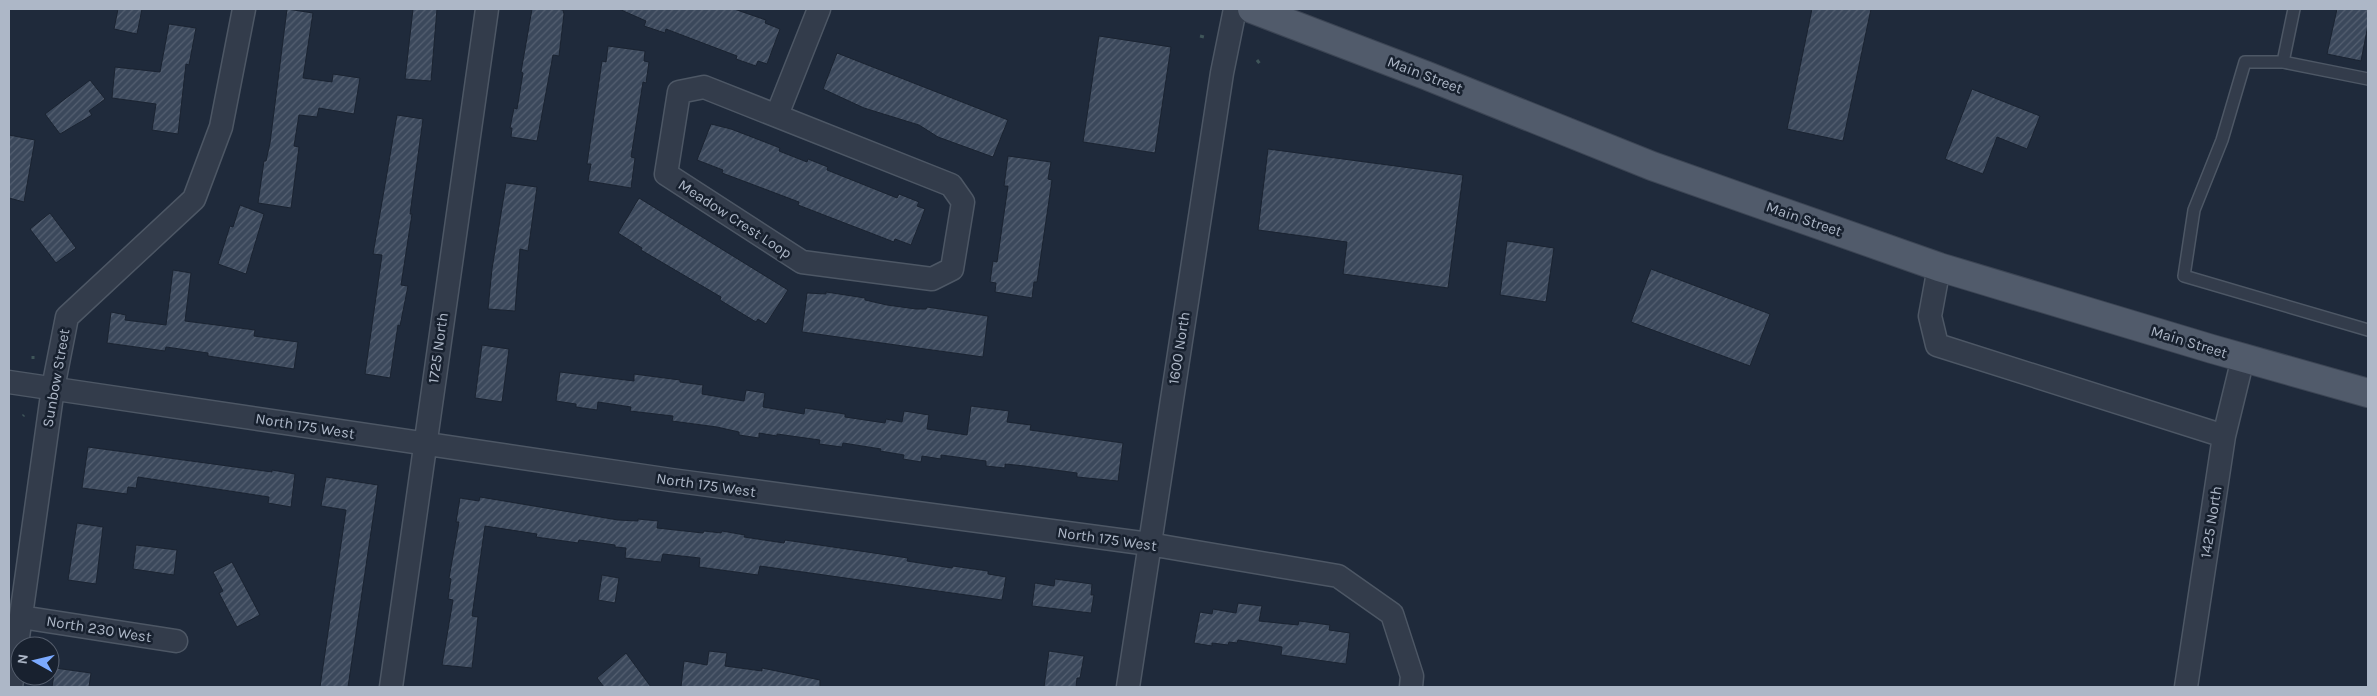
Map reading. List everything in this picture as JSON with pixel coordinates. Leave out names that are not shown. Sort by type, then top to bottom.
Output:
[{"type":"main road","name":"Main Street","points":[[1252,9],[1425,75],[1652,166],[1939,267],[2243,358],[2368,393]]},
{"type":"street","name":"Sunbow Street","points":[[11,687],[53,388],[67,317],[194,199],[221,127],[244,9]]},
{"type":"street","name":"1725 North","points":[[391,687],[487,9]]},
{"type":"street","points":[[777,115],[819,9]]},
{"type":"street","name":"1600 North","points":[[1128,687],[1222,74],[1235,9]]},
{"type":"street","name":"Meadow Crest Loop","points":[[704,86],[777,115],[952,185],[963,202],[952,269],[932,279],[802,262],[666,174],[679,92],[704,86]]},
{"type":"street","points":[[1939,267],[1930,316],[1937,345],[2224,436]]},
{"type":"street","name":"1425 North","points":[[2186,687],[2224,436],[2243,358]]},
{"type":"street","name":"North 175 West","points":[[9,382],[680,482],[1149,544],[1338,576],[1392,614],[1412,676],[1411,687]]},
{"type":"street","name":"North 230 West","points":[[21,617],[176,641]]},
{"type":"lane","points":[[2283,62],[2294,9]]},
{"type":"lane","points":[[2368,79],[2283,62],[2245,62],[2222,140],[2194,210],[2184,276],[2368,330]]},
{"type":"building","points":[[118,9],[142,9],[137,34],[114,29]]},
{"type":"building","points":[[287,9],[313,13],[303,78],[332,82],[333,74],[360,78],[354,114],[319,108],[317,117],[299,115],[294,146],[299,147],[291,208],[258,203],[264,161],[266,161],[270,143]]},
{"type":"building","points":[[413,9],[437,9],[431,81],[405,79]]},
{"type":"building","points":[[532,9],[563,10],[564,14],[559,56],[553,55],[537,141],[511,137],[512,128],[510,128],[514,108],[517,109],[523,73],[521,72]]},
{"type":"building","points":[[619,9],[734,9],[766,20],[765,23],[780,29],[767,64],[758,61],[756,66],[736,59],[737,56],[666,29],[665,33],[644,26],[646,21]]},
{"type":"building","points":[[1812,9],[1871,9],[1843,141],[1787,129]]},
{"type":"building","points":[[2337,9],[2368,9],[2368,25],[2361,61],[2327,54]]},
{"type":"building","points":[[169,24],[196,28],[189,65],[186,64],[178,134],[152,130],[156,104],[112,98],[115,67],[160,72]]},
{"type":"building","points":[[1099,36],[1171,47],[1155,153],[1083,142]]},
{"type":"building","points":[[608,46],[645,51],[644,61],[649,62],[646,83],[643,82],[631,157],[635,158],[631,188],[588,181],[591,164],[587,164],[602,61],[606,62]]},
{"type":"building","points":[[837,53],[1008,120],[993,157],[938,137],[919,125],[864,108],[823,89]]},
{"type":"building","points":[[90,80],[105,99],[89,111],[92,115],[60,134],[45,114]]},
{"type":"building","points":[[1972,89],[2040,116],[2027,149],[1997,137],[1983,174],[1945,159]]},
{"type":"building","points":[[397,115],[423,119],[410,214],[412,214],[401,285],[408,286],[400,326],[398,325],[390,378],[365,374],[382,255],[373,254]]},
{"type":"building","points":[[711,124],[731,129],[770,144],[780,148],[779,151],[807,162],[808,159],[828,167],[827,170],[897,198],[899,194],[919,202],[917,206],[925,209],[911,245],[895,239],[894,242],[798,205],[799,202],[722,173],[723,170],[697,160]]},
{"type":"building","points":[[9,135],[35,140],[24,202],[9,198]]},
{"type":"building","points":[[1268,149],[1463,175],[1448,288],[1343,274],[1347,242],[1258,230]]},
{"type":"building","points":[[1008,156],[1051,162],[1048,179],[1052,180],[1037,282],[1034,282],[1032,298],[995,292],[996,283],[990,282],[993,261],[997,262],[1008,186],[1004,186]]},
{"type":"building","points":[[506,183],[537,187],[528,251],[520,249],[515,311],[488,309],[492,269]]},
{"type":"building","points":[[639,198],[788,290],[766,324],[758,319],[756,322],[720,300],[721,297],[641,250],[642,248],[618,233]]},
{"type":"building","points":[[240,205],[264,214],[246,274],[218,264],[230,226],[233,227]]},
{"type":"building","points":[[50,213],[76,248],[56,263],[30,229]]},
{"type":"building","points":[[1507,241],[1554,248],[1546,302],[1500,295]]},
{"type":"building","points":[[1651,269],[1770,314],[1750,366],[1631,322]]},
{"type":"building","points":[[173,270],[191,273],[185,321],[255,330],[254,336],[298,342],[294,369],[208,356],[208,353],[166,347],[165,351],[107,343],[111,312],[126,315],[125,320],[166,325]]},
{"type":"building","points":[[826,292],[865,298],[865,300],[887,305],[916,309],[926,309],[927,307],[988,316],[983,357],[802,332],[807,293],[826,294]]},
{"type":"building","points":[[482,345],[509,349],[502,402],[475,398]]},
{"type":"building","points":[[560,372],[634,381],[634,374],[680,380],[680,382],[703,385],[702,394],[744,401],[746,390],[765,393],[763,407],[804,414],[805,408],[885,423],[886,419],[902,422],[904,411],[929,415],[927,429],[967,435],[971,406],[1009,411],[1007,422],[1031,425],[1030,430],[1123,443],[1118,481],[1077,477],[1077,473],[1025,466],[1005,464],[1005,468],[986,466],[986,461],[941,455],[941,459],[922,456],[921,462],[903,459],[904,455],[880,451],[881,449],[843,443],[842,447],[819,444],[820,440],[777,434],[777,436],[759,433],[759,438],[739,435],[739,432],[717,427],[672,421],[673,416],[630,411],[631,407],[598,402],[597,410],[576,407],[576,404],[556,401]]},
{"type":"building","points":[[88,447],[295,474],[291,507],[268,503],[269,497],[138,477],[136,488],[128,487],[127,494],[82,488]]},
{"type":"building","points":[[326,477],[378,485],[348,687],[320,687],[346,510],[321,506]]},
{"type":"building","points":[[480,497],[618,520],[658,521],[657,528],[703,533],[704,531],[721,533],[722,531],[745,535],[744,537],[784,543],[785,540],[908,558],[907,561],[952,568],[953,566],[988,571],[988,574],[1006,577],[1002,600],[760,566],[758,575],[699,567],[700,558],[663,554],[661,562],[625,558],[626,548],[615,547],[615,545],[579,540],[578,543],[536,537],[537,534],[485,526],[472,616],[478,617],[472,668],[442,665],[453,600],[448,599],[451,579],[449,578],[459,522],[456,522],[460,498],[479,501]]},
{"type":"building","points":[[77,523],[103,527],[96,584],[68,580]]},
{"type":"building","points":[[136,545],[177,550],[174,575],[133,569]]},
{"type":"building","points":[[232,562],[260,615],[237,627],[219,593],[223,591],[213,572]]},
{"type":"building","points":[[602,575],[619,578],[615,603],[598,600]]},
{"type":"building","points":[[1055,579],[1092,584],[1091,595],[1094,595],[1091,613],[1032,606],[1035,583],[1054,586]]},
{"type":"building","points":[[1238,603],[1262,606],[1259,621],[1298,625],[1299,621],[1330,625],[1329,630],[1350,633],[1346,664],[1281,655],[1282,647],[1238,640],[1237,643],[1229,642],[1228,645],[1212,643],[1212,646],[1194,643],[1200,612],[1212,614],[1213,609],[1236,613]]},
{"type":"building","points":[[709,651],[727,653],[725,666],[762,671],[762,668],[820,680],[820,687],[681,687],[684,661],[707,665]]},
{"type":"building","points":[[1049,651],[1084,656],[1080,678],[1077,678],[1076,687],[1044,687]]},
{"type":"building","points":[[626,653],[651,687],[604,687],[597,678]]},
{"type":"building","points":[[60,669],[91,673],[89,687],[52,687],[60,686]]}]
